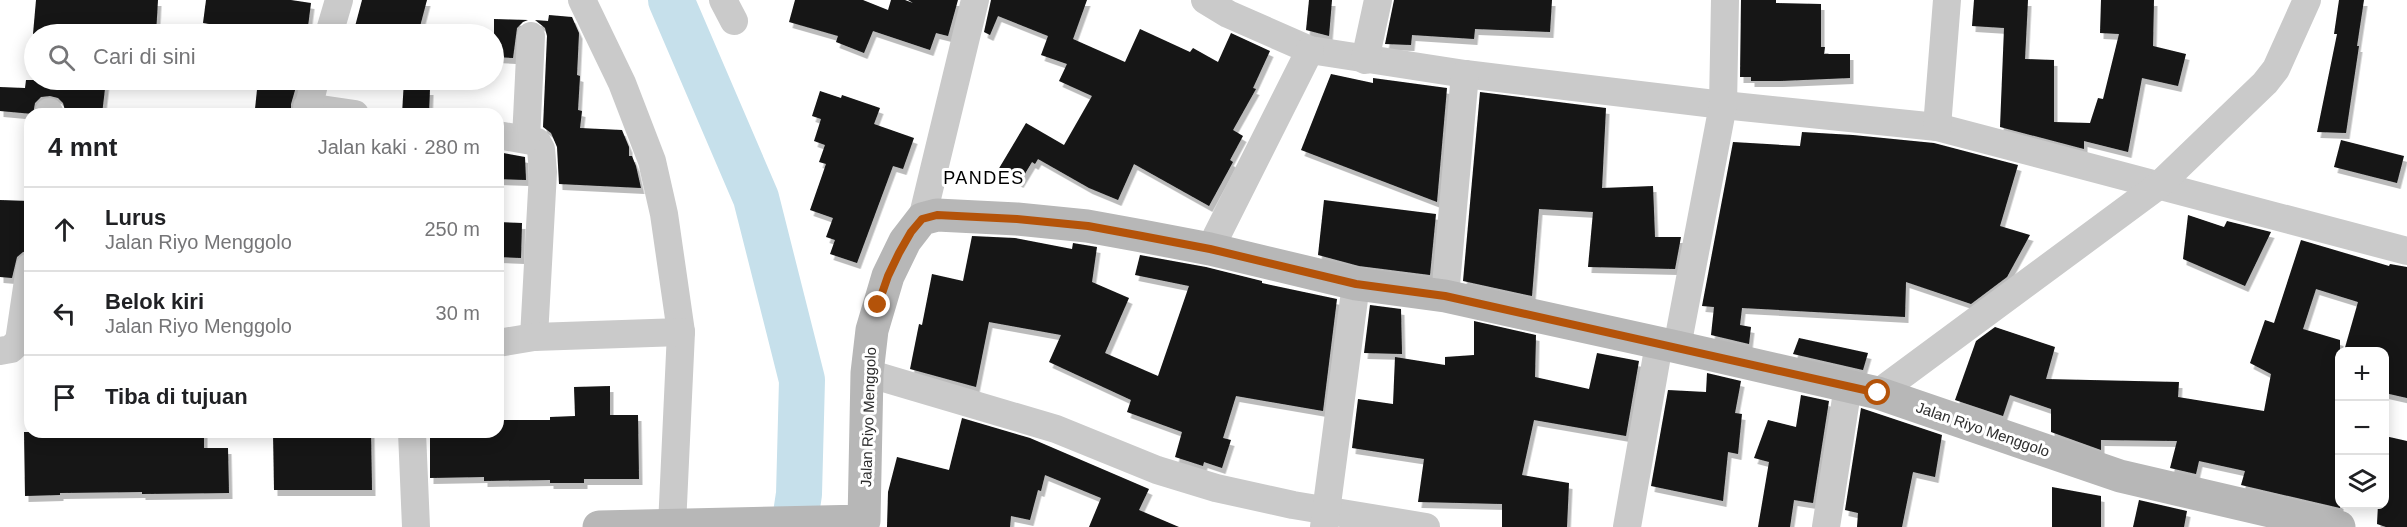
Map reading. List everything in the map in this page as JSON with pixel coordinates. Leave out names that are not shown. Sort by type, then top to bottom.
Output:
[{"type":"street","points":[[331,24],[335,0]]},
{"type":"street","points":[[582,0],[622,83],[652,161],[664,214],[681,332],[656,526]]},
{"type":"street","points":[[922,219],[975,0]]},
{"type":"street","points":[[1205,0],[1228,14],[1310,50],[1465,74],[1723,105],[1937,127],[2407,251]]},
{"type":"street","points":[[1365,60],[1378,0]]},
{"type":"street","points":[[1627,527],[1723,105],[1725,0]]},
{"type":"street","points":[[1937,127],[1947,0]]},
{"type":"street","points":[[1826,527],[1863,390],[2158,186],[2265,83],[2276,69],[2307,0]]},
{"type":"street","points":[[526,139],[531,36]]},
{"type":"street","points":[[1210,249],[1310,50]]},
{"type":"street","points":[[1445,296],[1465,74]]},
{"type":"street","points":[[308,108],[312,90]]},
{"type":"street","points":[[504,136],[526,139],[539,145],[543,172],[534,337]]},
{"type":"street","name":"Jalan Riyo Menggolo","points":[[599,527],[860,523],[867,373],[872,330],[888,276],[905,241],[922,219],[937,215],[1017,219],[1088,226],[1210,249],[1356,284],[1445,296],[1863,390],[2120,476],[2272,520],[2339,527]]},
{"type":"street","points":[[1325,519],[1356,284]]},
{"type":"street","points":[[0,351],[11,349],[19,341],[24,307]]},
{"type":"street","points":[[504,342],[534,337],[681,332]]},
{"type":"street","points":[[867,373],[1056,429],[1157,470],[1325,519],[1426,527]]},
{"type":"street","points":[[412,438],[416,527]]},
{"type":"building","points":[[36,0],[158,0],[157,24],[34,24]]},
{"type":"building","points":[[206,0],[291,0],[311,3],[308,24],[203,23]]},
{"type":"building","points":[[362,0],[427,0],[421,24],[356,24]]},
{"type":"building","points":[[795,0],[863,0],[888,10],[891,0],[905,0],[913,3],[908,0],[958,0],[948,36],[936,33],[930,50],[873,31],[864,53],[836,42],[838,36],[789,22]]},
{"type":"building","points":[[991,0],[1087,0],[1073,39],[1125,62],[1140,29],[1190,52],[1193,48],[1218,62],[1231,33],[1270,51],[1253,88],[1256,89],[1233,130],[1243,136],[1230,160],[1233,162],[1209,206],[1134,164],[1118,200],[1089,188],[1038,159],[1035,164],[1032,162],[1020,182],[998,170],[1026,123],[1064,145],[1092,96],[1059,81],[1067,64],[1041,55],[1048,36],[998,16],[990,35],[984,32]]},
{"type":"building","points":[[1309,0],[1332,0],[1329,36],[1306,30]]},
{"type":"building","points":[[1394,0],[1552,0],[1550,32],[1475,29],[1474,39],[1412,35],[1411,45],[1385,44]]},
{"type":"building","points":[[1741,0],[1821,4],[1821,47],[1825,47],[1824,54],[1850,54],[1850,78],[1751,81],[1751,77],[1740,77]]},
{"type":"building","points":[[1974,0],[2028,0],[2025,59],[2054,60],[2054,122],[2090,123],[2098,98],[2103,99],[2119,34],[2100,33],[2101,0],[2154,0],[2153,46],[2186,54],[2178,86],[2142,78],[2128,152],[2084,141],[2084,149],[2000,127],[2004,28],[1972,26]]},
{"type":"building","points":[[2339,0],[2364,0],[2346,133],[2317,132],[2337,34],[2334,34]]},
{"type":"building","points":[[549,15],[572,17],[579,33],[577,75],[580,76],[578,110],[582,111],[580,128],[622,130],[629,147],[629,156],[632,156],[636,166],[641,188],[559,184],[557,147],[551,133],[543,127],[547,36],[545,28],[535,20],[548,21]]},
{"type":"building","points":[[494,19],[528,20],[517,28],[513,58],[504,58],[504,24],[494,24]]},
{"type":"building","points":[[1331,74],[1373,83],[1373,78],[1447,88],[1437,202],[1301,150]]},
{"type":"building","points":[[0,87],[24,88],[24,90],[105,90],[103,108],[64,108],[58,98],[50,96],[41,97],[35,103],[34,108],[24,108],[24,113],[0,111]]},
{"type":"building","points":[[257,90],[295,90],[291,108],[255,108]]},
{"type":"building","points":[[403,90],[430,90],[429,108],[402,108]]},
{"type":"building","points":[[820,91],[841,98],[842,95],[880,108],[874,124],[914,138],[903,169],[893,166],[857,263],[830,254],[835,240],[826,237],[833,218],[810,210],[826,164],[819,162],[825,145],[814,141],[821,119],[812,116]]},
{"type":"building","points":[[1480,92],[1606,108],[1602,188],[1653,186],[1655,237],[1681,237],[1675,269],[1588,267],[1593,212],[1539,209],[1532,296],[1463,281]]},
{"type":"building","points":[[1802,132],[1934,143],[2018,165],[2000,226],[2030,235],[2007,277],[1971,304],[1906,282],[1905,317],[1742,308],[1740,325],[1751,327],[1749,344],[1711,335],[1714,307],[1702,306],[1733,142],[1800,146]]},
{"type":"building","points":[[2341,140],[2404,156],[2397,183],[2334,167]]},
{"type":"building","points":[[504,153],[525,157],[526,180],[504,179]]},
{"type":"building","points":[[0,200],[24,201],[24,252],[17,257],[12,278],[0,277]]},
{"type":"building","points":[[1324,200],[1436,214],[1430,275],[1359,266],[1318,255]]},
{"type":"building","points":[[2188,215],[2224,227],[2227,221],[2271,232],[2245,286],[2183,259]]},
{"type":"building","points":[[504,222],[522,223],[521,258],[504,257]]},
{"type":"building","points":[[972,236],[1015,238],[1072,249],[1073,243],[1097,247],[1092,282],[1129,298],[1105,353],[1158,376],[1189,286],[1135,275],[1140,255],[1206,267],[1262,281],[1262,283],[1337,299],[1323,411],[1236,396],[1223,438],[1231,440],[1222,468],[1204,462],[1203,466],[1175,457],[1182,432],[1127,412],[1131,400],[1049,362],[1061,335],[989,322],[976,387],[910,369],[932,274],[963,281]]},
{"type":"building","points":[[2301,240],[2389,266],[2390,264],[2407,267],[2407,398],[2389,394],[2389,347],[2345,347],[2358,302],[2316,289],[2303,329],[2340,340],[2340,347],[2335,347],[2335,507],[2241,485],[2245,471],[2199,461],[2196,474],[2170,468],[2177,441],[2101,440],[2101,450],[2051,432],[2051,409],[2010,395],[2003,416],[1955,400],[1976,341],[1995,327],[2055,347],[2046,379],[2179,382],[2178,397],[2264,411],[2271,374],[2250,363],[2265,320],[2274,323]]},
{"type":"building","points":[[1370,305],[1401,309],[1402,354],[1364,353]]},
{"type":"building","points":[[1474,321],[1536,335],[1535,377],[1589,389],[1597,353],[1639,361],[1626,436],[1534,420],[1522,475],[1569,483],[1567,527],[1502,527],[1502,504],[1418,502],[1424,459],[1352,448],[1358,399],[1393,404],[1395,357],[1445,365],[1445,357],[1474,355]]},
{"type":"building","points":[[1799,338],[1868,353],[1863,370],[1793,354]]},
{"type":"building","points":[[1707,373],[1741,381],[1735,413],[1742,414],[1738,454],[1728,452],[1723,501],[1651,486],[1668,390],[1706,392]]},
{"type":"building","points":[[610,386],[610,415],[638,415],[639,479],[584,479],[584,483],[550,483],[550,480],[484,481],[484,477],[430,478],[430,438],[504,438],[504,420],[550,420],[550,417],[575,416],[574,387]]},
{"type":"building","points":[[1801,395],[1829,401],[1813,503],[1794,500],[1790,527],[1758,527],[1769,462],[1754,458],[1768,420],[1796,427]]},
{"type":"building","points":[[1861,408],[1942,435],[1935,477],[1913,472],[1902,527],[1857,527],[1858,513],[1845,510]]},
{"type":"building","points":[[962,418],[1030,438],[1149,489],[1139,510],[1179,527],[1089,527],[1101,498],[1045,475],[1041,491],[1038,490],[1030,520],[1011,516],[1010,527],[887,527],[888,492],[897,457],[949,470]]},
{"type":"building","points":[[2389,437],[2407,441],[2407,527],[2386,527],[2377,524],[2378,509],[2389,509]]},
{"type":"building","points":[[24,438],[204,438],[204,448],[228,448],[229,493],[60,493],[60,495],[25,496]]},
{"type":"building","points":[[273,438],[371,438],[372,490],[274,490]]},
{"type":"building","points":[[2052,487],[2101,496],[2101,527],[2052,527]]},
{"type":"building","points":[[2139,500],[2187,511],[2184,527],[2133,527]]},
{"type":"waterway","points":[[671,0],[756,198],[802,380],[799,494],[794,527]]},
{"type":"district","name":"PANDES","points":[[984,178]]},
{"type":"route","points":[[878,305],[888,276],[905,241],[922,219],[937,215],[974,215],[1088,226],[1210,249],[1356,284],[1445,296],[1878,393]]}]
